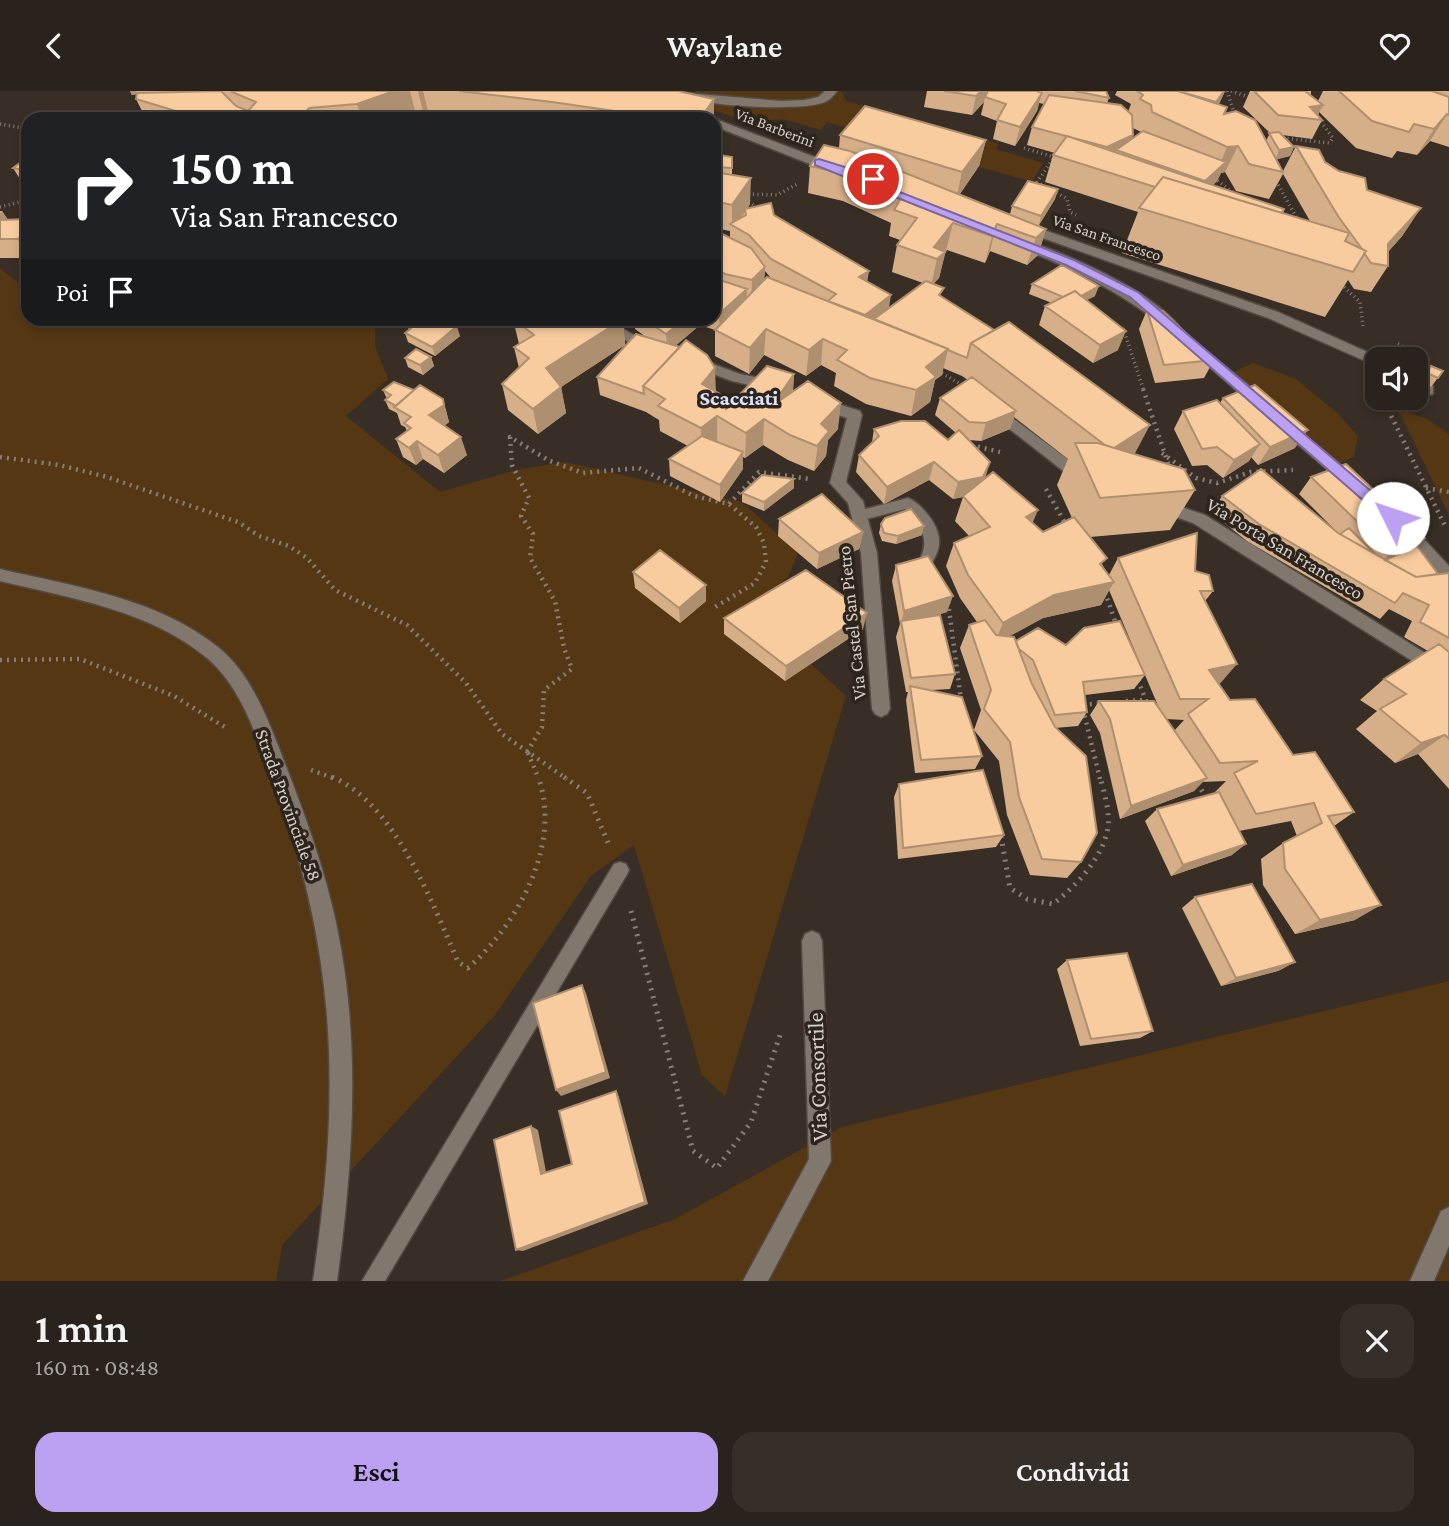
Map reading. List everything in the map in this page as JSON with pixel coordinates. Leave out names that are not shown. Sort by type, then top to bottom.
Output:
[{"type":"street","points":[[656,101],[665,91],[793,105],[821,102],[832,91]]},
{"type":"street","name":"Via Barberini","points":[[721,125],[845,172]]},
{"type":"street","name":"Via San Francesco","points":[[1005,221],[1273,315],[1365,356]]},
{"type":"street","points":[[1009,239],[1070,262],[1134,295],[1364,492]]},
{"type":"street","points":[[609,326],[667,356],[855,415],[838,483]]},
{"type":"street","points":[[980,398],[1095,483]]},
{"type":"street","name":"Via Castel San Pietro","points":[[838,483],[855,502],[869,554],[881,709]]},
{"type":"street","name":"Via Porta San Francesco","points":[[1138,498],[1199,519],[1370,624],[1449,677]]},
{"type":"street","points":[[1393,518],[1449,577]]},
{"type":"street","name":"Strada Provinciale 58","points":[[0,575],[123,606],[164,623],[195,641],[223,663],[241,688],[272,754],[313,865],[323,904],[343,1032],[344,1130],[325,1281]]},
{"type":"street","name":"Via Consortile","points":[[755,1281],[820,1161],[811,941]]},
{"type":"street","points":[[1422,1281],[1449,1219]]},
{"type":"lane","points":[[859,516],[908,503],[932,531],[934,540],[929,557]]},
{"type":"lane","points":[[373,1281],[620,870]]},
{"type":"path","points":[[1247,123],[1233,109],[1229,91],[1255,99]]},
{"type":"path","points":[[1277,138],[1329,143],[1333,138],[1332,133],[1311,110]]},
{"type":"path","points":[[0,124],[21,128]]},
{"type":"path","points":[[1024,148],[1062,159]]},
{"type":"path","points":[[1054,157],[1037,182],[1060,193],[1068,199],[1070,212],[1099,228],[1102,235],[1090,250]]},
{"type":"path","points":[[1271,171],[1301,224]]},
{"type":"path","points":[[1208,174],[1226,184],[1245,203]]},
{"type":"path","points":[[741,198],[760,208],[750,218]]},
{"type":"path","points":[[0,207],[21,202]]},
{"type":"path","points":[[1334,276],[1358,298],[1361,323],[1371,331]]},
{"type":"path","points":[[1119,315],[1171,473]]},
{"type":"path","points":[[1393,342],[1403,347]]},
{"type":"path","points":[[930,368],[953,377],[980,398]]},
{"type":"path","points":[[1388,410],[1449,534]]},
{"type":"path","points":[[527,752],[542,727],[544,690],[572,669],[561,647],[559,616],[551,591],[530,558],[533,534],[520,516],[529,498],[512,465],[510,437],[551,461],[583,473],[639,468],[694,496],[729,504],[755,527],[764,543],[766,562],[755,583],[715,607]]},
{"type":"path","points":[[960,443],[1006,454]]},
{"type":"path","points":[[1162,452],[1196,478],[1217,483],[1251,472],[1295,470],[1325,459]]},
{"type":"path","points":[[0,457],[59,465],[107,477],[238,522],[259,536],[289,545],[307,558],[335,590],[407,625],[467,683],[502,734],[587,793],[620,870],[693,1151],[716,1168],[751,1122],[785,1019]]},
{"type":"path","points":[[729,504],[759,472],[838,483]]},
{"type":"path","points":[[1044,484],[1068,530]]},
{"type":"path","points":[[1426,488],[1449,492]]},
{"type":"path","points":[[929,557],[945,588],[950,610],[950,634],[962,706]]},
{"type":"path","points":[[1101,581],[1119,634]]},
{"type":"path","points":[[0,660],[80,659],[174,696],[272,754],[345,783],[382,821],[414,868],[458,962],[468,968],[481,958],[514,912],[536,867],[543,825],[542,789],[527,752]]},
{"type":"path","points":[[1133,668],[1151,712]]},
{"type":"path","points":[[1120,702],[1146,700]]},
{"type":"path","points":[[1000,834],[1010,888],[1027,898],[1053,904],[1073,890],[1109,825],[1082,705],[1108,703]]},
{"type":"path","points":[[1196,782],[1204,794]]},
{"type":"shaded area","points":[[695,91],[842,91],[846,101],[999,144],[996,149],[1043,163],[1032,182],[827,122],[821,130],[783,119],[750,122],[697,105],[703,101]]},
{"type":"shaded area","points":[[0,268],[21,285],[21,326],[375,326],[375,346],[388,379],[346,416],[440,492],[516,470],[565,462],[742,502],[798,553],[788,577],[724,634],[784,681],[811,664],[846,696],[725,1096],[702,1075],[634,845],[591,876],[495,1015],[282,1245],[276,1281],[0,1281]]},
{"type":"shaded area","points":[[1253,363],[1296,379],[1337,413],[1358,436],[1354,457],[1337,464],[1231,373]]},
{"type":"shaded area","points":[[1398,410],[1427,419],[1449,434],[1449,515]]},
{"type":"shaded area","points":[[1449,981],[1449,1281],[501,1281],[675,1219],[842,1127]]},
{"type":"building","points":[[221,91],[236,106],[248,111],[179,112],[136,99],[137,93]]},
{"type":"building","points":[[230,91],[394,91],[357,104],[309,108],[306,112],[247,112],[256,102]]},
{"type":"building","points":[[459,91],[678,91],[714,99],[705,112],[621,112]]},
{"type":"building","points":[[944,91],[981,91],[976,96]]},
{"type":"building","points":[[988,91],[1042,93],[1020,127],[997,120],[1006,104],[985,97]]},
{"type":"building","points":[[1075,91],[1106,91],[1109,98]]},
{"type":"building","points":[[1137,91],[1178,91],[1227,107],[1224,114],[1236,111],[1255,120],[1283,172],[1249,164],[1238,146],[1227,147],[1152,112],[1151,105],[1140,99],[1143,95]]},
{"type":"building","points":[[1178,91],[1224,91],[1216,102]]},
{"type":"building","points":[[1254,91],[1305,91],[1323,105],[1310,107],[1322,120],[1278,115]]},
{"type":"building","points":[[1339,91],[1432,91],[1449,97],[1449,115],[1434,129],[1414,124],[1409,132],[1372,121]]},
{"type":"building","points":[[1049,95],[1121,105],[1132,115],[1133,135],[1107,147],[1032,127]]},
{"type":"building","points":[[865,106],[986,140],[962,172],[840,135]]},
{"type":"building","points":[[1143,131],[1226,162],[1205,181],[1116,150]]},
{"type":"building","points":[[1279,132],[1294,147],[1279,150],[1269,133]]},
{"type":"building","points":[[1067,136],[1284,209],[1282,213],[1163,177],[1155,187],[1053,155]]},
{"type":"building","points":[[824,145],[850,151],[1046,229],[1036,238],[997,224],[992,236],[953,223],[934,247],[945,252],[937,259],[897,245],[917,218],[894,210],[901,198],[846,174],[810,166]]},
{"type":"building","points":[[1296,146],[1319,150],[1325,162],[1339,171],[1365,178],[1367,190],[1421,208],[1388,244],[1388,266],[1371,263],[1364,253],[1366,251],[1338,216]]},
{"type":"building","points":[[721,155],[732,157],[732,168],[721,167]]},
{"type":"building","points":[[721,173],[751,178],[732,205],[721,203]]},
{"type":"building","points":[[1163,177],[1349,233],[1345,241],[1366,251],[1353,272],[1139,208]]},
{"type":"building","points":[[1028,181],[1058,189],[1041,216],[1012,206]]},
{"type":"building","points":[[771,203],[774,215],[869,271],[859,277],[891,295],[865,315],[828,301],[836,294],[771,259],[749,235],[730,224],[746,215],[745,209]]},
{"type":"building","points":[[21,219],[21,238],[0,239],[0,220]]},
{"type":"building","points":[[721,233],[751,248],[765,267],[752,280],[721,272]]},
{"type":"building","points":[[1062,265],[1099,286],[1081,296],[1075,291],[1063,297],[1032,284]]},
{"type":"building","points":[[767,277],[948,349],[926,367],[936,377],[916,390],[870,378],[837,360],[847,350],[823,339],[809,350],[766,329],[750,348],[715,330]]},
{"type":"building","points":[[721,280],[747,289],[721,312]]},
{"type":"building","points":[[926,281],[944,288],[939,295],[994,330],[971,343],[967,358],[874,319]]},
{"type":"building","points":[[1075,291],[1126,331],[1100,345],[1045,306]]},
{"type":"building","points":[[1147,310],[1163,311],[1214,360],[1164,365]]},
{"type":"building","points":[[1009,322],[1150,425],[1114,448],[1105,445],[971,343]]},
{"type":"building","points":[[414,326],[457,326],[432,347],[405,333]]},
{"type":"building","points":[[522,326],[612,326],[546,368],[561,387],[533,409],[502,384],[529,358],[514,347],[534,335]]},
{"type":"building","points":[[654,326],[676,326],[666,334]]},
{"type":"building","points":[[636,334],[680,347],[643,386],[644,394],[597,377]]},
{"type":"building","points":[[686,340],[707,355],[715,368],[702,384],[720,394],[726,409],[767,366],[794,374],[772,406],[808,381],[841,403],[821,424],[829,431],[817,446],[790,435],[764,419],[746,433],[717,416],[701,428],[658,406],[665,399],[643,386]]},
{"type":"building","points":[[416,349],[431,357],[420,365],[405,358]]},
{"type":"building","points":[[1431,366],[1443,371],[1438,378],[1428,371]]},
{"type":"building","points":[[972,377],[1016,411],[986,423],[969,422],[940,398]]},
{"type":"building","points":[[394,382],[414,390],[396,406],[385,400],[391,395],[383,390]]},
{"type":"building","points":[[420,385],[443,399],[444,405],[429,415],[461,437],[438,455],[417,441],[409,448],[396,439],[411,428],[404,423],[411,417],[394,407]]},
{"type":"building","points":[[1255,385],[1308,430],[1270,447],[1223,398]]},
{"type":"building","points":[[1217,400],[1260,444],[1234,460],[1217,447],[1202,449],[1183,411]]},
{"type":"building","points":[[901,421],[925,421],[948,440],[959,430],[990,462],[983,477],[958,482],[934,462],[887,487],[859,455],[879,436],[874,429]]},
{"type":"building","points":[[702,436],[743,452],[720,485],[669,459]]},
{"type":"building","points":[[1075,443],[1098,443],[1184,469],[1195,490],[1100,498]]},
{"type":"building","points":[[1346,464],[1425,538],[1390,553],[1311,477]]},
{"type":"building","points":[[1261,469],[1338,533],[1416,577],[1449,573],[1449,638],[1420,622],[1429,605],[1403,593],[1395,603],[1259,524],[1222,496]]},
{"type":"building","points":[[993,472],[1038,510],[1026,517],[1043,532],[1074,517],[1107,558],[1100,564],[1114,582],[1054,595],[1003,623],[968,575],[954,543],[990,527],[963,496]]},
{"type":"building","points":[[762,475],[794,479],[764,502],[742,493]]},
{"type":"building","points":[[822,494],[863,532],[819,553],[779,519]]},
{"type":"building","points":[[911,509],[924,526],[898,536],[884,533],[881,524],[885,518]]},
{"type":"building","points":[[1349,528],[1375,554],[1340,534]]},
{"type":"building","points":[[1197,533],[1195,571],[1209,575],[1213,591],[1200,591],[1237,664],[1209,670],[1230,700],[1255,699],[1293,755],[1315,752],[1354,812],[1328,816],[1381,905],[1320,920],[1285,869],[1283,843],[1322,823],[1314,803],[1256,814],[1234,773],[1258,761],[1220,763],[1188,714],[1208,699],[1180,699],[1118,558]]},
{"type":"building","points":[[1417,546],[1438,574],[1416,577],[1385,560]]},
{"type":"building","points":[[660,550],[706,585],[679,608],[633,572]]},
{"type":"building","points":[[928,556],[953,596],[904,611],[896,565]]},
{"type":"building","points":[[806,570],[867,613],[786,666],[724,618]]},
{"type":"building","points":[[940,615],[955,674],[911,678],[901,621]]},
{"type":"building","points":[[985,620],[996,635],[1014,637],[1032,684],[1055,727],[1086,756],[1097,833],[1081,862],[1042,859],[1019,797],[1010,742],[984,709],[991,690],[969,625]]},
{"type":"building","points":[[1120,621],[1145,675],[1083,682],[1087,712],[1055,715],[1033,660],[1019,649],[1016,641],[1038,628],[1066,645],[1084,628]]},
{"type":"building","points":[[1439,644],[1449,652],[1449,739],[1445,735],[1421,743],[1380,709],[1406,694],[1384,679]]},
{"type":"building","points":[[910,686],[962,697],[982,756],[921,760]]},
{"type":"building","points":[[1099,701],[1154,701],[1207,778],[1131,806],[1110,719]]},
{"type":"building","points":[[983,770],[1004,835],[903,848],[899,784]]},
{"type":"building","points":[[1219,792],[1246,844],[1183,865],[1157,809]]},
{"type":"building","points":[[1252,884],[1295,962],[1236,978],[1195,897]]},
{"type":"building","points":[[1127,953],[1153,1031],[1091,1039],[1067,960]]},
{"type":"building","points":[[582,985],[606,1072],[556,1090],[533,1003]]},
{"type":"building","points":[[616,1091],[645,1202],[516,1250],[494,1140],[531,1126],[541,1174],[572,1164],[559,1111]]},
{"type":"district","name":"Scacciati","points":[[739,398]]},
{"type":"route","points":[[873,179],[819,163],[1070,262],[1134,295],[1393,518]]}]
